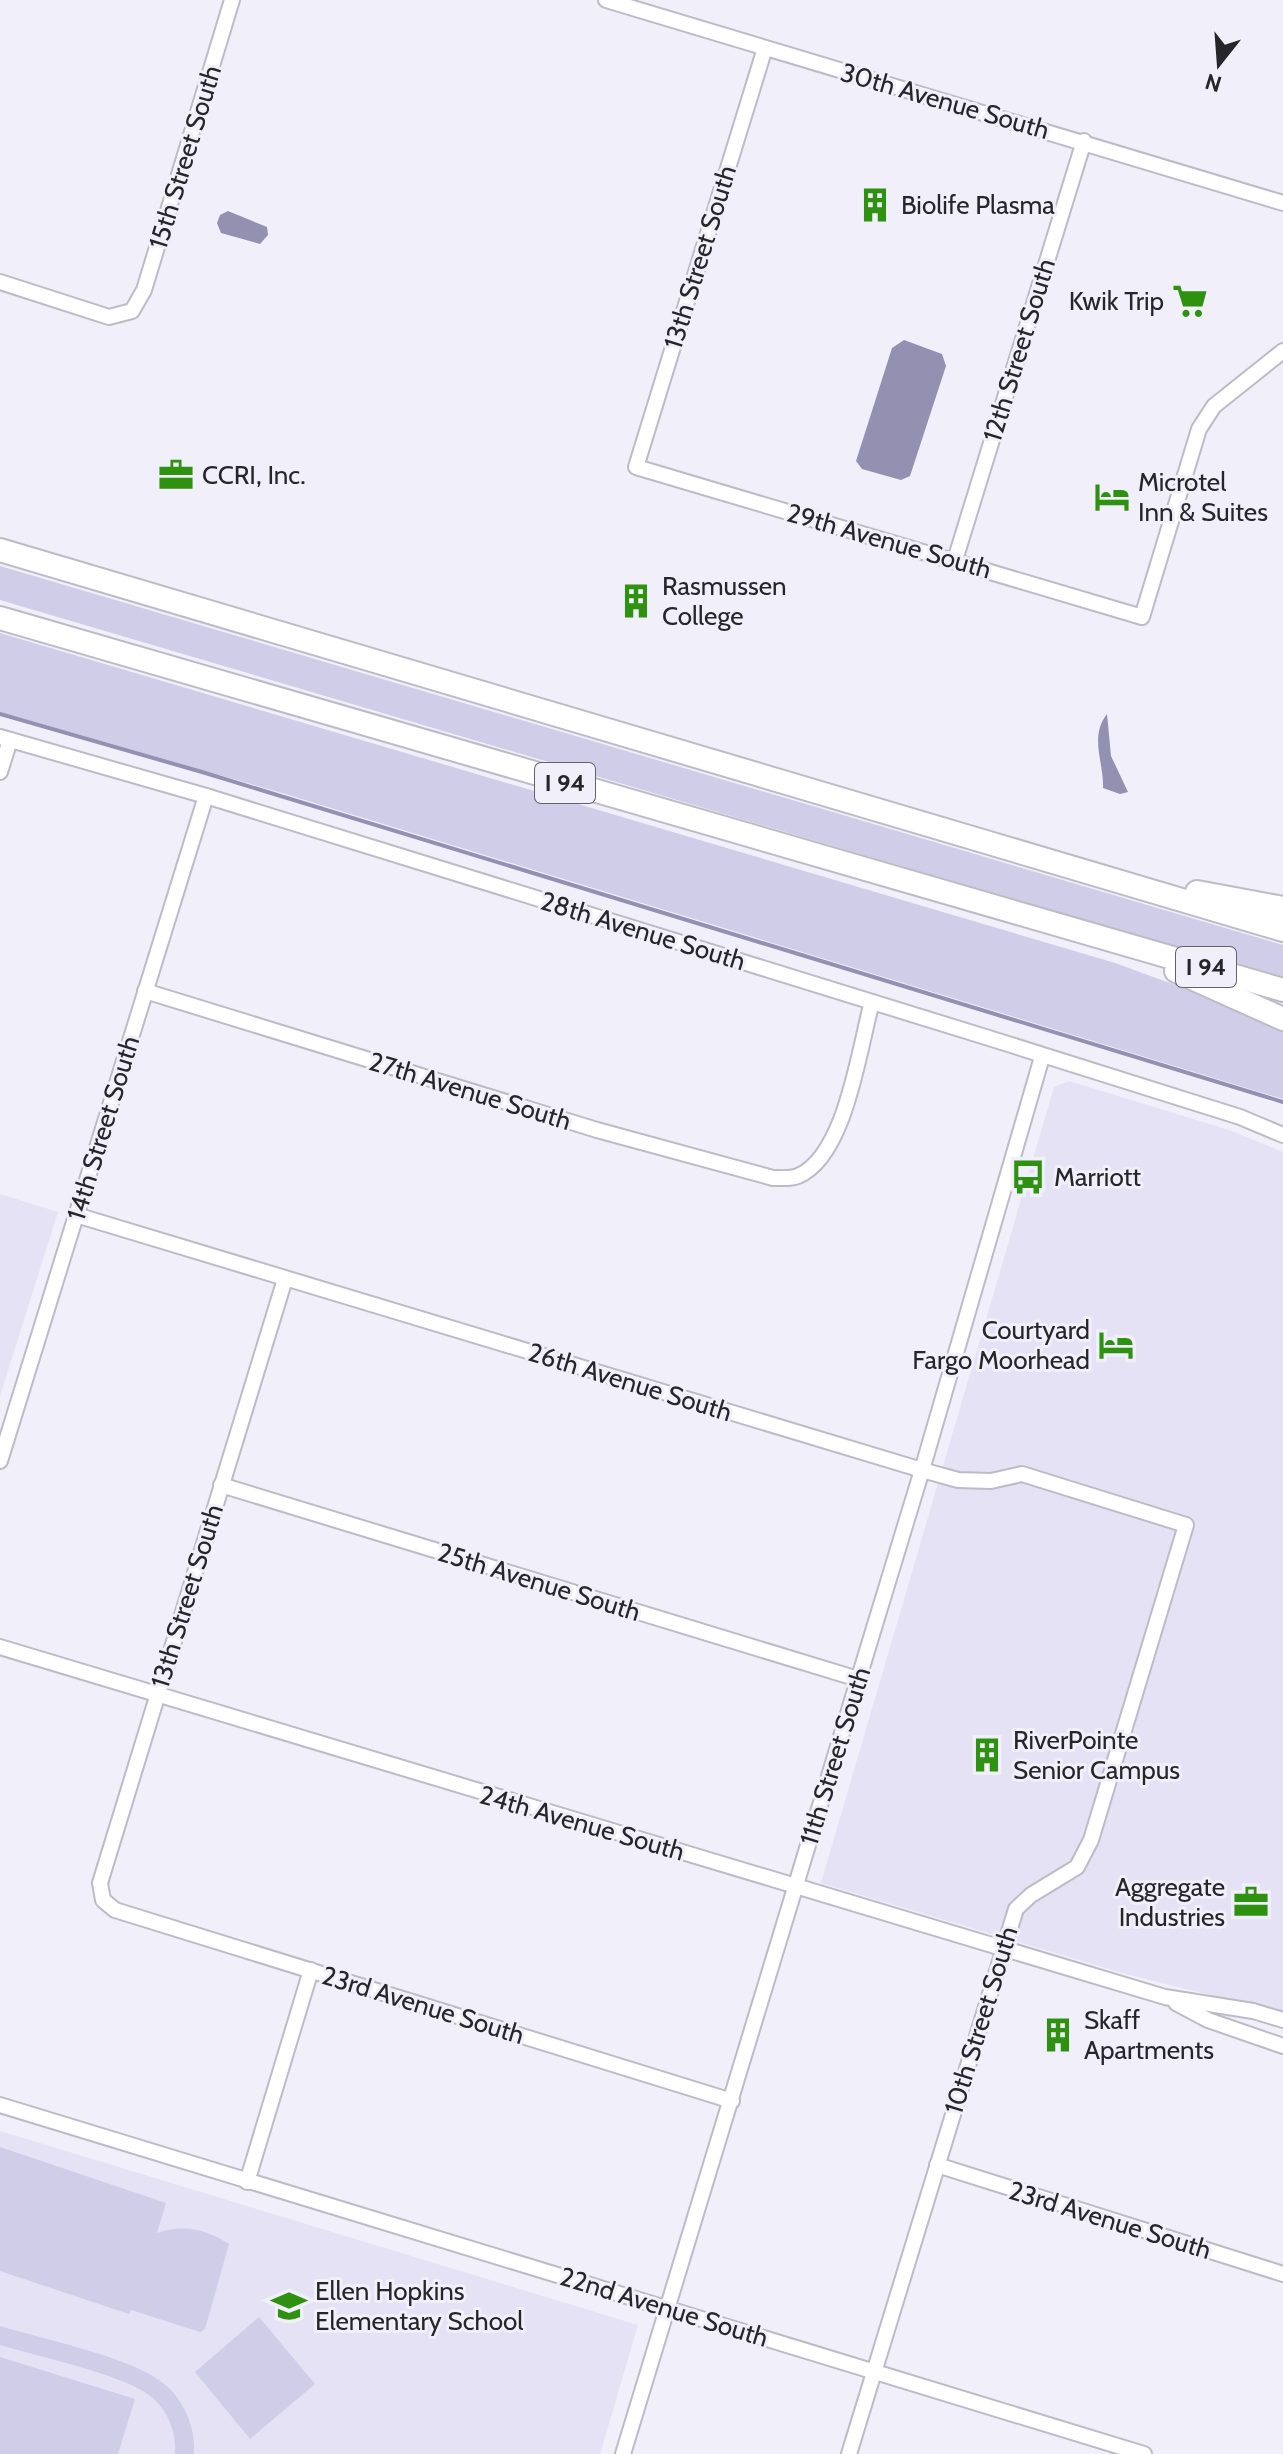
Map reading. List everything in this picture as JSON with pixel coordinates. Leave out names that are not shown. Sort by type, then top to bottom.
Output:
[{"type":"highway","name":"I 94","points":[[0,550],[1283,930]]},
{"type":"highway","name":"I 94","points":[[0,618],[1283,990]]},
{"type":"highway","points":[[1043,860],[1283,908]]},
{"type":"highway","points":[[1130,945],[1174,970],[1283,1019]]},
{"type":"street","name":"15th Street South","points":[[0,282],[109,317],[132,311],[144,290],[232,0]]},
{"type":"street","name":"30th Avenue South","points":[[606,0],[1283,203]]},
{"type":"street","name":"13th Street South","points":[[636,467],[765,48]]},
{"type":"street","name":"12th Street South","points":[[955,560],[1084,141]]},
{"type":"street","name":"29th Avenue South","points":[[636,467],[1142,617],[1199,429],[1214,406],[1283,351]]},
{"type":"street","points":[[0,772],[5,738]]},
{"type":"street","name":"28th Avenue South","points":[[5,738],[206,796],[872,1002],[1240,1117],[1283,1135]]},
{"type":"street","name":"14th Street South","points":[[0,1461],[206,796]]},
{"type":"street","name":"27th Avenue South","points":[[145,991],[733,1170],[773,1178],[797,1176],[820,1159],[836,1136],[872,1002]]},
{"type":"street","name":"11th Street South","points":[[623,2454],[922,1470],[1042,1057]]},
{"type":"street","name":"26th Avenue South","points":[[76,1215],[922,1470],[958,1480],[991,1481],[1022,1474],[1186,1525]]},
{"type":"street","name":"13th Street South","points":[[115,1910],[103,1900],[100,1883],[285,1279]]},
{"type":"street","name":"25th Avenue South","points":[[221,1485],[858,1679]]},
{"type":"street","name":"10th Street South","points":[[849,2454],[1016,1909],[1031,1895],[1077,1867],[1091,1840],[1186,1525]]},
{"type":"street","name":"24th Avenue South","points":[[0,1647],[157,1697],[1003,1946],[1165,1997],[1253,2011],[1283,2020]]},
{"type":"street","name":"23rd Avenue South","points":[[115,1910],[732,2101]]},
{"type":"street","points":[[247,2182],[311,1970]]},
{"type":"street","name":"24th Avenue South","points":[[1165,1997],[1208,2020],[1283,2046]]},
{"type":"street","name":"22nd Avenue South","points":[[0,2105],[1144,2454]]},
{"type":"street","name":"23rd Avenue South","points":[[937,2165],[1283,2274]]},
{"type":"shaded area","points":[[228,211],[267,227],[268,235],[260,244],[221,233],[217,223],[220,215]]},
{"type":"shaded area","points":[[904,340],[942,354],[946,366],[910,476],[901,480],[862,469],[856,461],[892,348]]},
{"type":"shaded area","points":[[0,566],[1283,945],[1283,979],[0,600]]},
{"type":"shaded area","points":[[0,633],[1115,963],[1186,989],[1283,1032],[1283,1099],[282,793],[0,712]]},
{"type":"shaded area","points":[[1107,714],[1111,756],[1128,792],[1120,794],[1103,788],[1098,741]]},
{"type":"shaded area","points":[[1069,1081],[1229,1130],[1283,1152],[1283,2013],[1122,1973],[821,1883],[1054,1087]]},
{"type":"shaded area","points":[[0,1194],[58,1212],[0,1396]]},
{"type":"shaded area","name":"Ellen Hopkins Elementary School","points":[[0,2131],[638,2325],[600,2454],[0,2454]]},
{"type":"shaded area","points":[[0,2147],[166,2203],[157,2233],[176,2229],[194,2230],[229,2244],[205,2329],[200,2332],[131,2310],[129,2314],[0,2271]]},
{"type":"shaded area","points":[[259,2317],[315,2384],[250,2439],[195,2372]]},
{"type":"shaded area","points":[[0,2326],[109,2357],[163,2383],[177,2397],[187,2415],[194,2454],[175,2454],[173,2431],[167,2416],[153,2398],[103,2374],[0,2345]]},
{"type":"shaded area","points":[[0,2357],[135,2399],[118,2454],[0,2454]]},
{"type":"waterway","points":[[0,714],[202,772],[1283,1102]]},
{"type":"place","name":"Biolife Plasma","points":[[875,205]]},
{"type":"place","name":"Kwik Trip","points":[[1190,301]]},
{"type":"place","name":"CCRI, Inc.","points":[[176,475]]},
{"type":"place","name":"Microtel Inn & Suites","points":[[1112,497]]},
{"type":"place","name":"Rasmussen College","points":[[636,601]]},
{"type":"place","name":"Marriott","points":[[1028,1177]]},
{"type":"place","name":"Courtyard Fargo Moorhead","points":[[1116,1345]]},
{"type":"place","name":"RiverPointe Senior Campus","points":[[987,1755]]},
{"type":"place","name":"Aggregate Industries","points":[[1251,1902]]},
{"type":"place","name":"Skaff Apartments","points":[[1058,2035]]},
{"type":"place","name":"Ellen Hopkins Elementary School","points":[[289,2306]]}]
